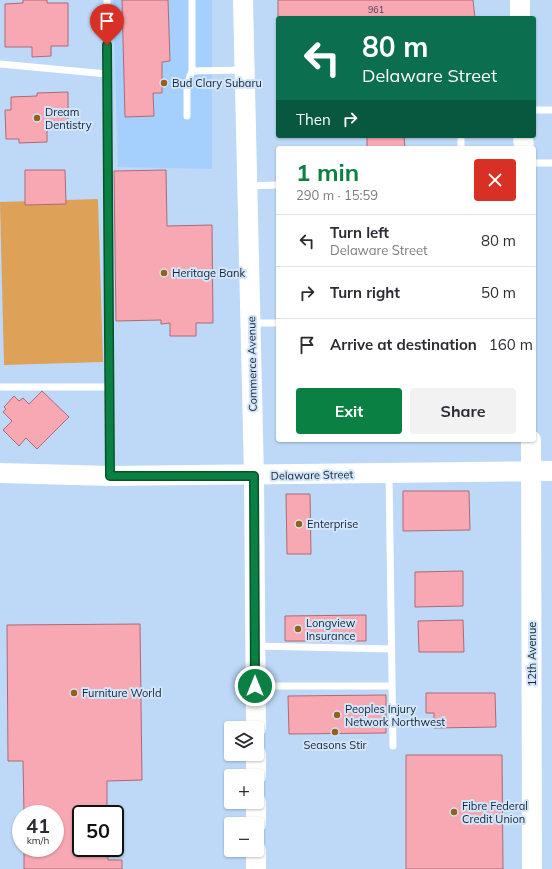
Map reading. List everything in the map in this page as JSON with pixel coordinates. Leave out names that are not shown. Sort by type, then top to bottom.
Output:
[{"type":"street","name":"Commerce Avenue","points":[[243,0],[254,476],[256,721]]},
{"type":"street","points":[[520,0],[520,16]]},
{"type":"street","name":"12th Avenue","points":[[532,442],[532,869]]},
{"type":"street","name":"Delaware Street","points":[[0,473],[110,476],[254,476],[552,471]]},
{"type":"street","points":[[256,857],[256,869]]},
{"type":"lane","points":[[106,0],[110,476]]},
{"type":"lane","points":[[187,116],[187,84],[192,71],[192,0]]},
{"type":"lane","points":[[0,64],[107,74]]},
{"type":"lane","points":[[192,71],[244,70]]},
{"type":"lane","points":[[536,110],[552,110]]},
{"type":"lane","points":[[536,163],[552,163]]},
{"type":"lane","points":[[247,187],[276,185]]},
{"type":"lane","points":[[250,323],[276,323]]},
{"type":"lane","points":[[0,387],[110,387]]},
{"type":"lane","points":[[388,474],[393,746]]},
{"type":"lane","points":[[255,646],[392,649]]},
{"type":"lane","points":[[255,686],[392,686]]},
{"type":"shaded area","name":"Bud Clary Subaru","points":[[113,0],[212,0],[212,169],[118,167]]},
{"type":"shaded area","points":[[98,199],[103,362],[4,365],[0,202]]},
{"type":"building","points":[[23,0],[47,0],[47,3],[68,3],[68,46],[51,46],[51,56],[32,57],[32,47],[5,47],[5,4],[23,3]]},
{"type":"building","points":[[122,0],[168,0],[170,61],[162,62],[162,93],[153,93],[154,116],[125,117]]},
{"type":"building","points":[[278,0],[473,0],[475,16],[278,16]]},
{"type":"building","name":"Dream Dentistry","points":[[68,92],[68,125],[47,125],[47,142],[19,143],[19,139],[6,139],[5,110],[11,110],[11,97],[37,96],[37,93]]},
{"type":"building","points":[[367,138],[404,138],[405,146],[367,146]]},
{"type":"building","points":[[25,170],[65,170],[66,204],[25,205]]},
{"type":"building","name":"Heritage Bank","points":[[166,170],[167,226],[212,225],[213,323],[196,323],[196,336],[170,336],[170,323],[161,324],[161,320],[116,321],[114,171]]},
{"type":"building","points":[[42,391],[69,417],[37,449],[26,438],[19,446],[3,430],[12,421],[3,412],[6,409],[4,407],[14,396],[19,401],[23,398],[29,404]]},
{"type":"building","points":[[403,491],[469,491],[470,530],[403,531]]},
{"type":"building","name":"Enterprise","points":[[286,494],[310,494],[311,554],[287,554]]},
{"type":"building","points":[[463,571],[463,606],[415,607],[415,572]]},
{"type":"building","points":[[366,615],[366,641],[285,641],[285,616]]},
{"type":"building","points":[[463,620],[464,652],[419,652],[418,621]]},
{"type":"building","name":"Furniture World","points":[[140,624],[142,780],[107,781],[107,805],[72,805],[72,857],[108,857],[108,860],[122,860],[122,869],[24,869],[24,857],[64,857],[64,805],[24,805],[23,761],[8,761],[7,625]]},
{"type":"building","points":[[426,693],[495,693],[496,727],[434,728],[434,713],[426,713]]},
{"type":"building","name":"Peoples Injury Network Northwest","points":[[386,695],[386,733],[289,734],[288,696]]},
{"type":"building","name":"Fibre Federal Credit Union","points":[[406,755],[502,755],[503,869],[406,869]]},
{"type":"place","name":"Bud Clary Subaru","points":[[164,83]]},
{"type":"place","name":"Dream Dentistry","points":[[37,118]]},
{"type":"place","name":"Heritage Bank","points":[[164,273]]},
{"type":"place","name":"Enterprise","points":[[299,524]]},
{"type":"place","name":"Longview Insurance","points":[[298,629]]},
{"type":"place","name":"Furniture World","points":[[74,693]]},
{"type":"place","name":"Peoples Injury Network Northwest","points":[[337,715]]},
{"type":"place","name":"Seasons Stir","points":[[335,732]]},
{"type":"place","name":"Fibre Federal Credit Union","points":[[454,812]]},
{"type":"route","points":[[107,45],[110,476],[254,476],[255,686]]}]
